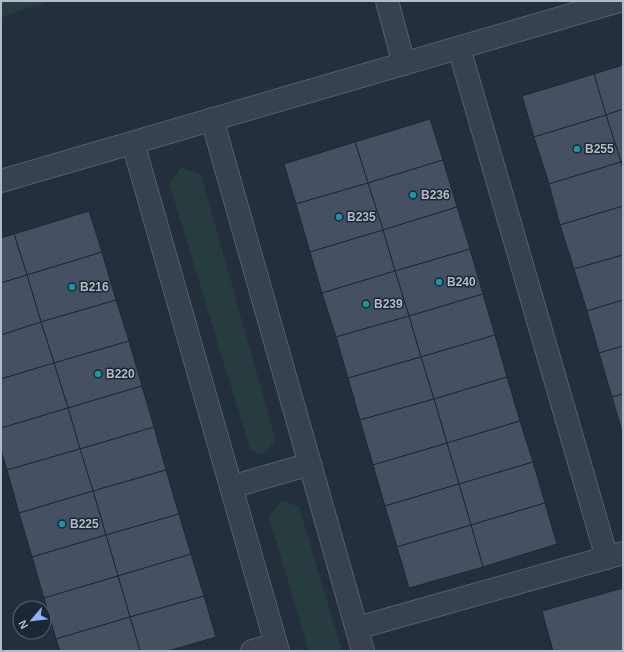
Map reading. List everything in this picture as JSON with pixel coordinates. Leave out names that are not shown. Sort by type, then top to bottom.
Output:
[{"type":"street","points":[[387,1],[404,64]]},
{"type":"street","points":[[1,181],[620,1]]},
{"type":"street","points":[[357,628],[615,556],[459,48]]},
{"type":"street","points":[[212,119],[364,651]]},
{"type":"street","points":[[133,143],[277,648],[252,651]]},
{"type":"street","points":[[231,487],[310,464]]},
{"type":"green space","points":[[1,1],[51,1],[1,17]]},
{"type":"green space","points":[[182,167],[201,175],[276,441],[261,455],[250,449],[169,183]]},
{"type":"green space","points":[[282,500],[299,507],[342,651],[309,651],[269,517]]},
{"type":"building","points":[[623,65],[623,109],[606,115],[594,74]]},
{"type":"building","points":[[594,74],[606,115],[534,137],[522,96]]},
{"type":"building","points":[[623,109],[623,161],[621,162],[606,115]]},
{"type":"building","name":"B255","points":[[606,115],[621,162],[549,184],[534,137]]},
{"type":"building","points":[[430,119],[443,160],[368,183],[355,142]]},
{"type":"building","points":[[355,142],[368,183],[296,204],[284,164]]},
{"type":"building","name":"B236","points":[[443,160],[457,207],[383,230],[368,183]]},
{"type":"building","points":[[621,162],[623,169],[623,206],[560,225],[549,184]]},
{"type":"building","name":"B235","points":[[368,183],[383,230],[310,252],[296,204]]},
{"type":"building","points":[[623,206],[623,255],[574,269],[560,225]]},
{"type":"building","points":[[457,207],[470,249],[395,271],[383,230]]},
{"type":"building","points":[[89,211],[102,252],[27,275],[14,234]]},
{"type":"building","points":[[383,230],[395,271],[322,293],[310,252]]},
{"type":"building","points":[[14,234],[27,275],[1,283],[1,238]]},
{"type":"building","name":"B240","points":[[470,249],[483,294],[409,316],[395,271]]},
{"type":"building","name":"B216","points":[[102,252],[116,300],[41,322],[27,275]]},
{"type":"building","points":[[623,255],[623,300],[587,311],[574,269]]},
{"type":"building","name":"B239","points":[[395,271],[409,316],[336,337],[322,293]]},
{"type":"building","points":[[27,275],[41,322],[1,335],[1,283]]},
{"type":"building","points":[[483,294],[495,335],[421,357],[409,316]]},
{"type":"building","points":[[116,300],[129,341],[54,363],[41,322]]},
{"type":"building","points":[[623,300],[623,346],[599,353],[587,311]]},
{"type":"building","points":[[409,316],[421,357],[348,378],[336,337]]},
{"type":"building","points":[[41,322],[54,363],[1,379],[1,335]]},
{"type":"building","points":[[495,335],[507,377],[434,399],[421,357]]},
{"type":"building","name":"B220","points":[[129,341],[142,386],[68,408],[54,363]]},
{"type":"building","points":[[623,346],[623,394],[612,397],[599,353]]},
{"type":"building","points":[[421,357],[434,399],[360,420],[348,378]]},
{"type":"building","points":[[54,363],[68,408],[1,428],[1,379]]},
{"type":"building","points":[[507,377],[520,421],[447,443],[434,399]]},
{"type":"building","points":[[142,386],[154,427],[80,449],[68,408]]},
{"type":"building","points":[[623,394],[623,435],[612,397]]},
{"type":"building","points":[[434,399],[447,443],[373,465],[360,420]]},
{"type":"building","points":[[68,408],[80,449],[7,470],[1,450],[1,428]]},
{"type":"building","points":[[520,421],[533,462],[459,484],[447,443]]},
{"type":"building","points":[[154,427],[166,470],[93,491],[80,449]]},
{"type":"building","points":[[447,443],[459,484],[385,506],[373,465]]},
{"type":"building","points":[[80,449],[93,491],[19,513],[7,470]]},
{"type":"building","points":[[533,462],[545,503],[471,525],[459,484]]},
{"type":"building","points":[[166,470],[179,514],[106,535],[93,491]]},
{"type":"building","points":[[459,484],[471,525],[397,547],[385,506]]},
{"type":"building","name":"B225","points":[[93,491],[106,535],[32,557],[19,513]]},
{"type":"building","points":[[545,503],[557,544],[483,567],[471,525]]},
{"type":"building","points":[[179,514],[191,554],[118,576],[106,535]]},
{"type":"building","points":[[471,525],[483,567],[409,588],[397,547]]},
{"type":"building","points":[[106,535],[118,576],[44,598],[32,557]]},
{"type":"building","points":[[191,554],[204,596],[130,617],[118,576]]},
{"type":"building","points":[[118,576],[130,617],[56,639],[52,625],[52,600],[45,600],[44,598]]},
{"type":"building","points":[[623,588],[623,651],[553,651],[542,611]]},
{"type":"building","points":[[204,596],[216,637],[168,651],[140,651],[130,617]]},
{"type":"building","points":[[130,617],[140,651],[60,651],[56,639]]},
{"type":"place","name":"B255","points":[[577,149]]},
{"type":"place","name":"B236","points":[[413,195]]},
{"type":"place","name":"B235","points":[[339,217]]},
{"type":"place","name":"B240","points":[[439,282]]},
{"type":"place","name":"B216","points":[[72,287]]},
{"type":"place","name":"B239","points":[[366,304]]},
{"type":"place","name":"B220","points":[[98,374]]},
{"type":"place","name":"B225","points":[[62,524]]}]
